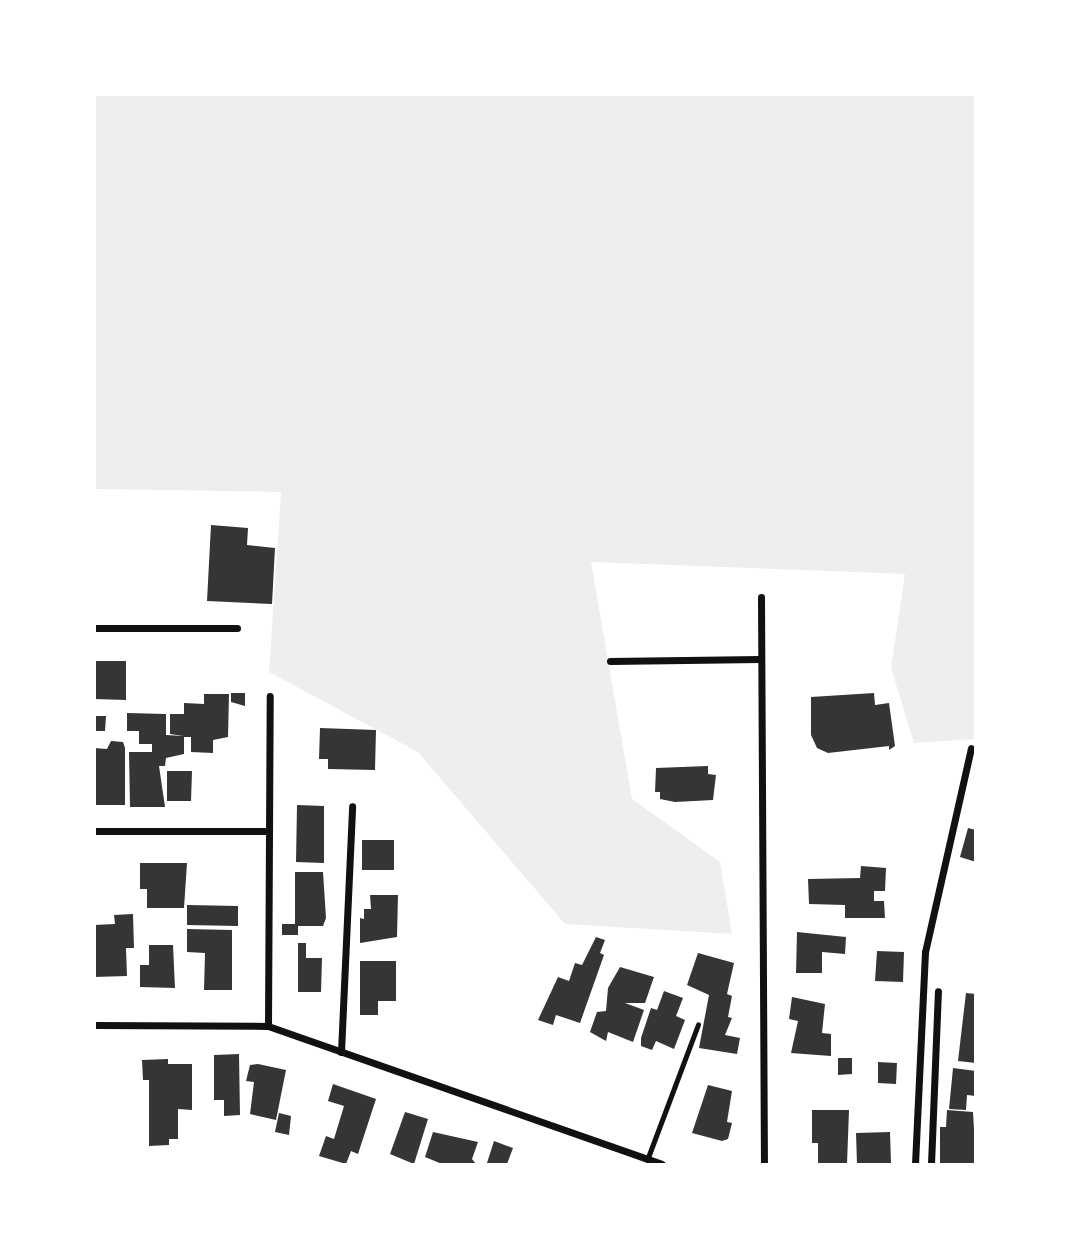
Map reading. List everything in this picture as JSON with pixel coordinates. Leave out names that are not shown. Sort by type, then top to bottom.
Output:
[{"type":"street","points":[[761,597],[764,1164]]},
{"type":"street","points":[[94,628],[237,628]]},
{"type":"street","points":[[610,661],[760,659]]},
{"type":"street","points":[[268,1026],[270,696]]},
{"type":"street","points":[[915,1164],[925,952],[971,748]]},
{"type":"street","points":[[341,1052],[352,806]]},
{"type":"street","points":[[94,831],[269,831]]},
{"type":"street","points":[[930,1164],[938,991]]},
{"type":"street","points":[[94,1025],[268,1026],[661,1164]]},
{"type":"lane","points":[[647,1160],[698,1024]]},
{"type":"shaded area","points":[[95,95],[975,95],[975,739],[914,743],[891,668],[905,574],[591,562],[632,799],[720,862],[732,934],[565,924],[418,752],[269,672],[281,492],[95,489]]},
{"type":"building","points":[[211,525],[248,528],[247,545],[275,548],[272,604],[207,601]]},
{"type":"building","points":[[94,661],[126,661],[126,700],[94,699]]},
{"type":"building","points":[[231,693],[245,693],[245,706],[231,702]]},
{"type":"building","points":[[874,693],[875,705],[889,703],[895,746],[889,750],[889,746],[828,753],[817,748],[811,735],[811,697]]},
{"type":"building","points":[[204,694],[229,694],[228,737],[213,740],[213,753],[191,752],[191,737],[184,737],[184,754],[166,758],[165,766],[159,766],[165,807],[130,807],[129,752],[152,752],[152,744],[139,744],[139,731],[127,731],[127,713],[166,714],[166,735],[184,736],[170,734],[170,714],[184,714],[184,703],[204,704]]},
{"type":"building","points":[[94,716],[106,716],[105,731],[94,731]]},
{"type":"building","points":[[320,728],[376,730],[375,770],[328,769],[328,759],[319,759]]},
{"type":"building","points":[[111,741],[123,742],[125,748],[125,805],[94,805],[94,748],[107,749]]},
{"type":"building","points":[[708,766],[708,774],[716,775],[713,800],[675,802],[660,799],[660,792],[655,792],[656,768]]},
{"type":"building","points":[[167,771],[192,771],[191,801],[167,801]]},
{"type":"building","points":[[297,805],[324,806],[324,863],[296,862]]},
{"type":"building","points":[[968,828],[976,830],[976,862],[960,857]]},
{"type":"building","points":[[362,840],[394,840],[394,870],[362,870]]},
{"type":"building","points":[[140,863],[187,863],[184,908],[147,908],[147,889],[140,889]]},
{"type":"building","points":[[861,866],[886,868],[885,891],[874,891],[874,901],[884,901],[885,918],[845,918],[845,905],[809,904],[808,879],[860,878]]},
{"type":"building","points":[[295,872],[323,872],[326,918],[323,926],[298,926],[298,935],[282,935],[282,924],[295,924]]},
{"type":"building","points":[[370,895],[398,895],[397,937],[360,943],[360,918],[364,919],[364,909],[371,909]]},
{"type":"building","points":[[187,905],[238,906],[238,926],[187,925]]},
{"type":"building","points":[[133,914],[134,948],[126,948],[127,976],[94,977],[94,925],[115,924],[114,915]]},
{"type":"building","points":[[187,929],[232,930],[232,990],[204,990],[205,953],[187,952]]},
{"type":"building","points":[[797,932],[846,937],[845,954],[822,952],[822,973],[796,973]]},
{"type":"building","points":[[596,937],[605,940],[600,953],[604,955],[580,1023],[556,1015],[553,1025],[538,1020],[558,977],[569,981],[575,963],[582,965]]},
{"type":"building","points":[[298,943],[306,943],[306,958],[322,958],[321,992],[298,992]]},
{"type":"building","points":[[149,945],[173,945],[175,988],[140,987],[140,965],[149,965]]},
{"type":"building","points":[[877,951],[904,952],[903,982],[875,981]]},
{"type":"building","points":[[698,953],[734,963],[727,994],[732,996],[728,1017],[732,1018],[725,1035],[740,1038],[737,1054],[699,1048],[709,995],[687,985]]},
{"type":"building","points":[[360,961],[396,961],[396,1001],[378,1001],[378,1015],[360,1015]]},
{"type":"building","points":[[620,967],[654,977],[645,1003],[625,1003],[644,1010],[633,1042],[608,1032],[606,1041],[590,1032],[597,1012],[606,1011],[608,988]]},
{"type":"building","points":[[664,991],[683,998],[676,1016],[685,1020],[674,1049],[656,1041],[652,1050],[641,1046],[641,1038],[651,1008],[657,1010]]},
{"type":"building","points":[[966,993],[976,994],[976,1063],[958,1061]]},
{"type":"building","points":[[792,997],[825,1004],[822,1033],[831,1034],[831,1056],[791,1053],[798,1021],[789,1019]]},
{"type":"building","points":[[239,1054],[240,1115],[224,1116],[224,1100],[214,1100],[214,1055]]},
{"type":"building","points":[[838,1058],[852,1058],[852,1074],[838,1075]]},
{"type":"building","points":[[168,1059],[168,1064],[192,1064],[192,1110],[178,1109],[178,1139],[169,1139],[169,1145],[149,1146],[149,1080],[143,1080],[142,1060]]},
{"type":"building","points":[[878,1062],[897,1063],[896,1084],[878,1083]]},
{"type":"building","points":[[250,1065],[286,1070],[276,1120],[250,1114],[254,1082],[246,1081]]},
{"type":"building","points":[[953,1068],[976,1071],[976,1096],[967,1095],[966,1110],[949,1109]]},
{"type":"building","points":[[333,1084],[376,1099],[358,1154],[351,1151],[346,1164],[319,1156],[326,1136],[334,1139],[344,1106],[328,1101]]},
{"type":"building","points":[[708,1085],[732,1091],[727,1122],[732,1123],[728,1139],[722,1141],[692,1133]]},
{"type":"building","points":[[812,1110],[849,1110],[847,1164],[818,1164],[818,1143],[812,1143]]},
{"type":"building","points":[[947,1110],[973,1112],[976,1164],[940,1164],[940,1127],[946,1127]]},
{"type":"building","points":[[405,1112],[428,1119],[414,1164],[390,1154]]},
{"type":"building","points":[[279,1113],[291,1116],[289,1135],[275,1132]]},
{"type":"building","points":[[433,1132],[478,1142],[472,1159],[476,1164],[442,1164],[425,1157]]},
{"type":"building","points":[[890,1132],[891,1164],[857,1164],[856,1133]]},
{"type":"building","points":[[494,1141],[513,1148],[507,1164],[487,1163]]}]
